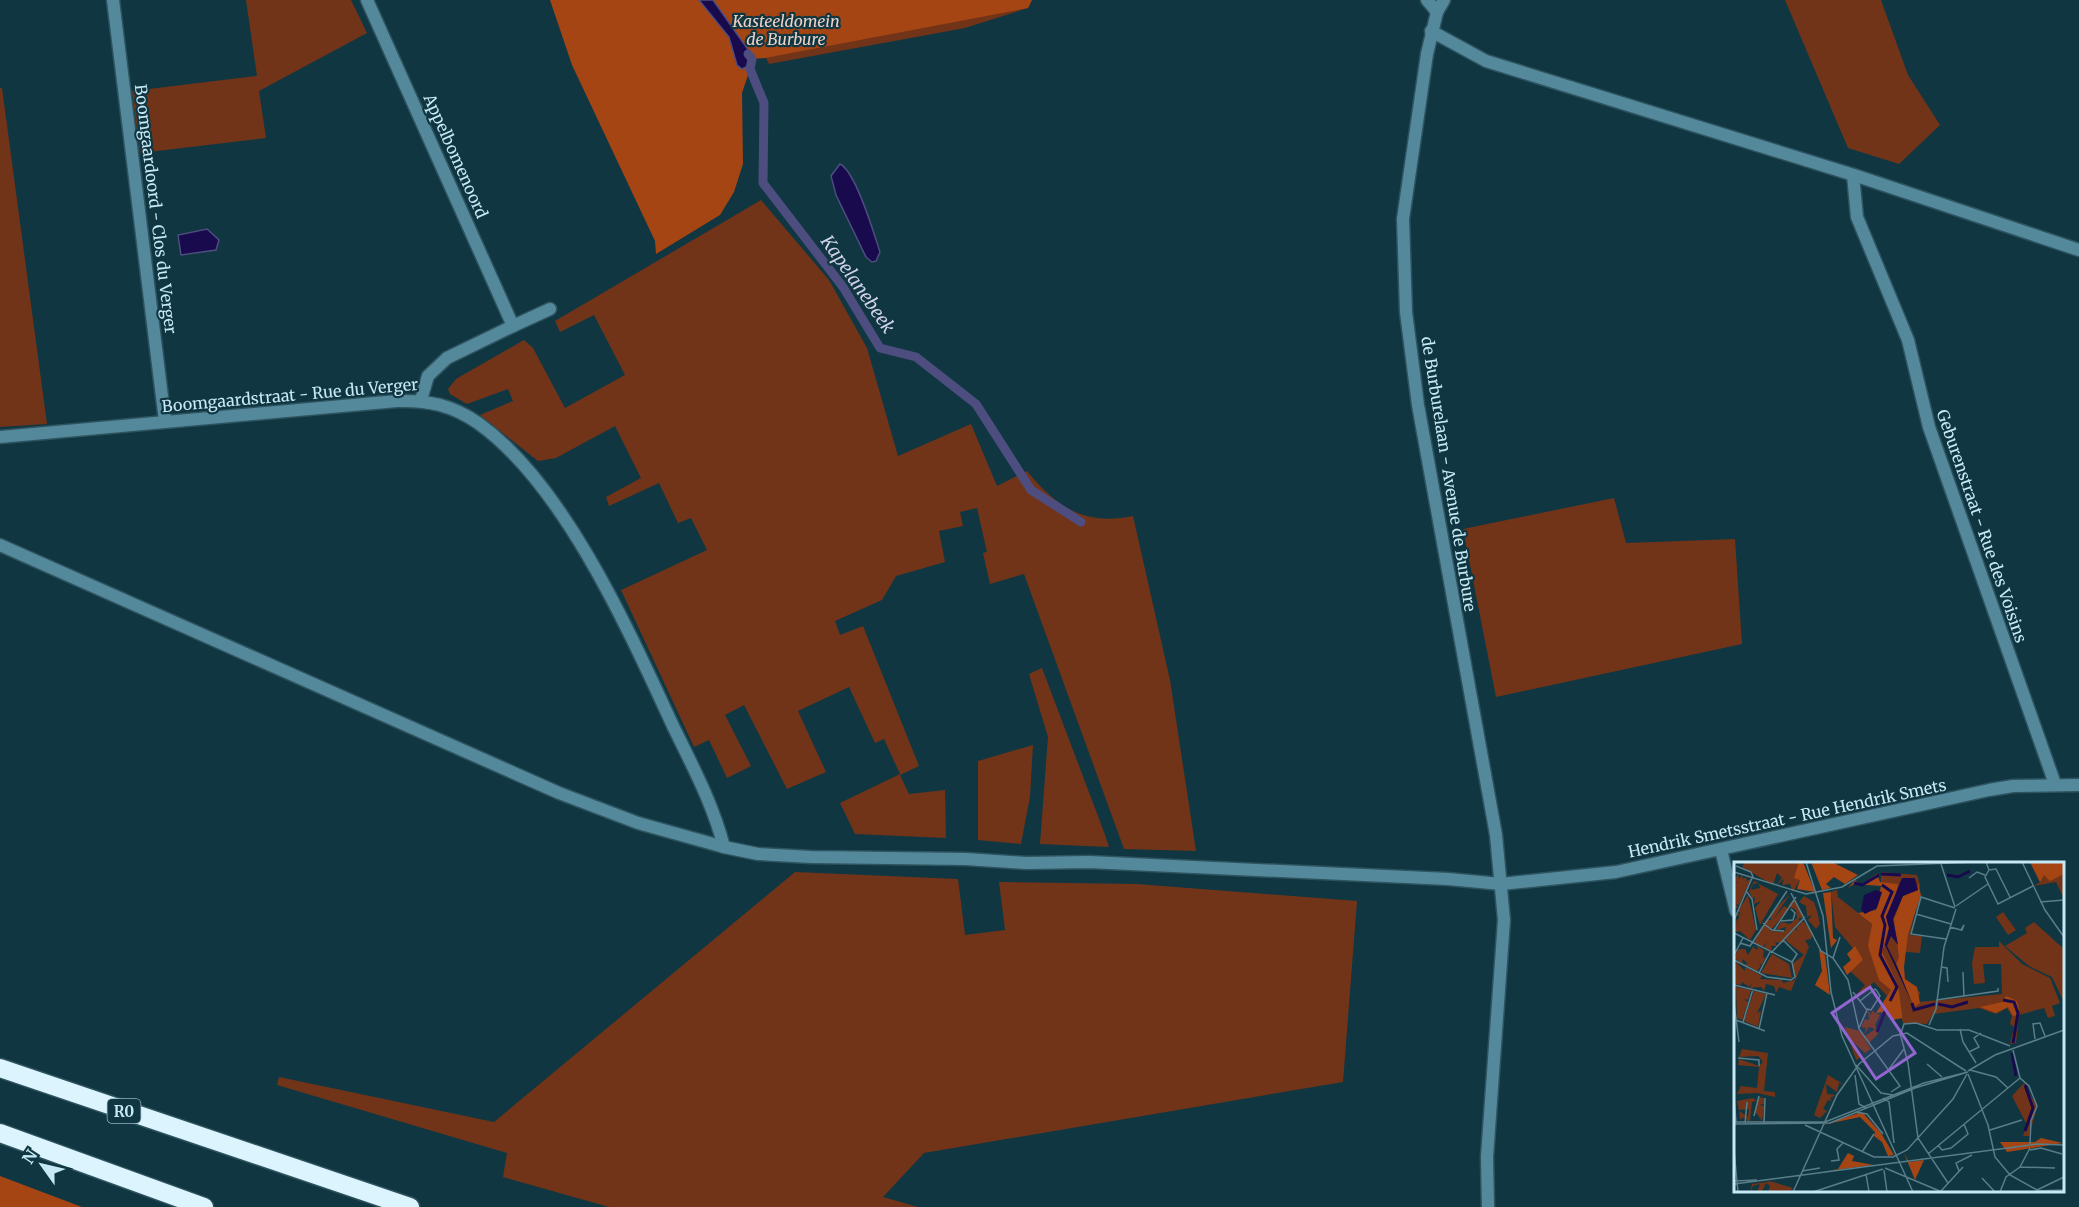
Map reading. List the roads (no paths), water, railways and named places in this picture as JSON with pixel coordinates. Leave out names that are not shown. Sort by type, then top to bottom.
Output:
[{"type":"highway","name":"R0","points":[[0,1068],[410,1207]]},
{"type":"highway","points":[[0,1133],[204,1207]]},
{"type":"street","name":"Boomgaardoord - Clos du Verger","points":[[113,0],[165,422]]},
{"type":"street","name":"Appelbomenoord","points":[[367,0],[513,326]]},
{"type":"street","points":[[1427,0],[1437,12]]},
{"type":"street","name":"de Burburelaan - Avenue de Burbure","points":[[1444,0],[1437,12],[1431,31],[1419,97],[1403,219],[1406,312],[1418,405],[1494,824],[1501,884],[1504,929],[1487,1156],[1488,1207]]},
{"type":"street","points":[[1431,31],[1486,61],[1852,175],[2079,250]]},
{"type":"street","name":"Geburenstraat - Rue des Voisins","points":[[1852,175],[1857,217],[1908,340],[1929,427],[2055,784]]},
{"type":"street","points":[[421,400],[428,376],[447,358],[550,309]]},
{"type":"street","name":"Boomgaardstraat - Rue du Verger","points":[[0,437],[421,400],[446,405],[478,423],[515,455],[541,485],[587,556],[629,634],[716,818],[724,847]]},
{"type":"street","name":"Hendrik Smetsstraat - Rue Hendrik Smets","points":[[0,545],[559,793],[669,833],[758,854],[1101,862],[1426,878],[1501,884],[1616,872],[1989,790],[2055,784],[2079,785]]},
{"type":"street","points":[[1721,850],[1734,903]]},
{"type":"waterway","name":"Kapelanebeek","points":[[748,54],[752,59],[750,69],[764,103],[763,183],[843,287],[880,348],[916,357],[976,404],[1031,490],[1081,522]]},
{"type":"park label","name":"Kasteeldomein de Burbure","points":[[786,30]]}]
